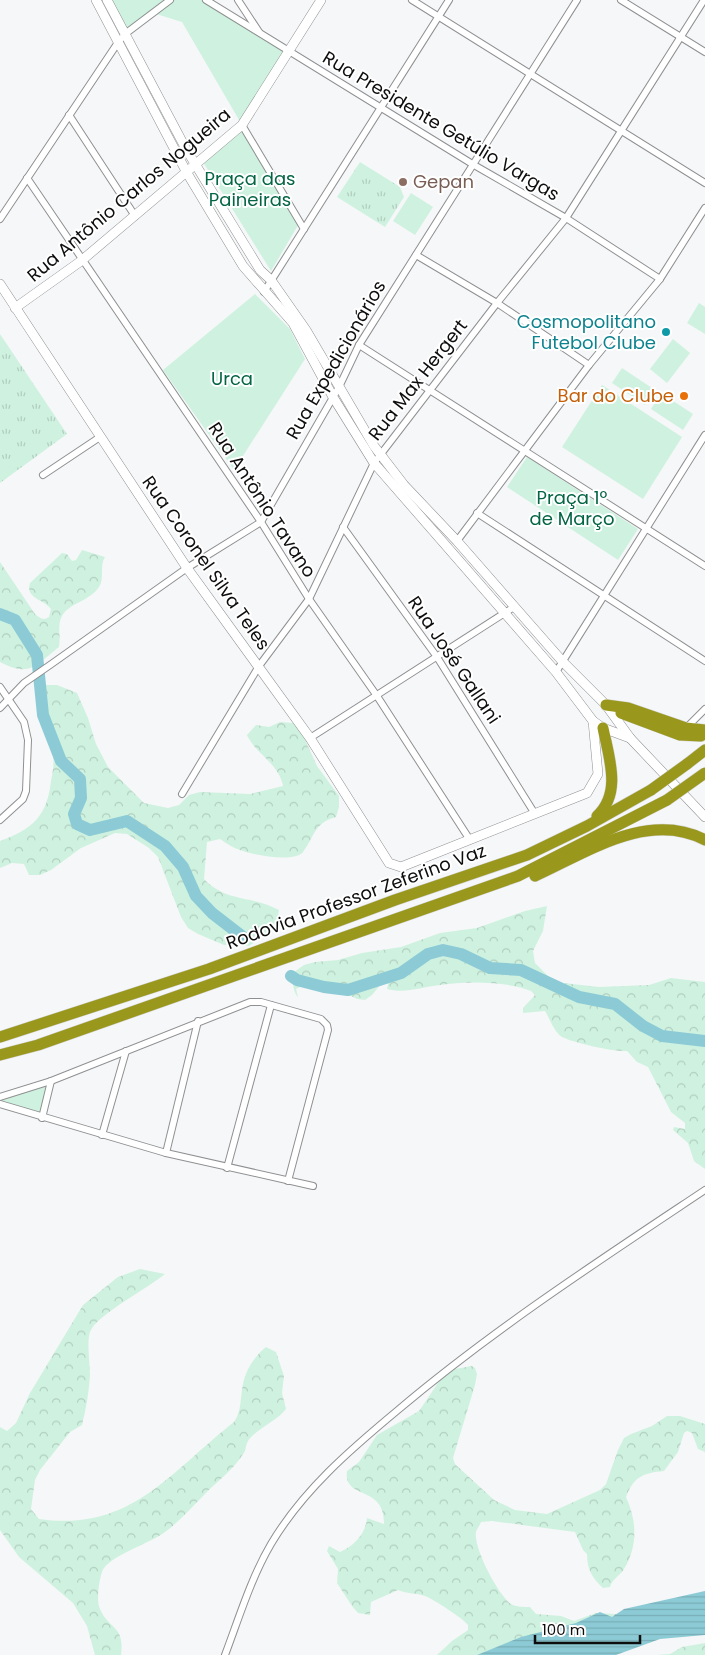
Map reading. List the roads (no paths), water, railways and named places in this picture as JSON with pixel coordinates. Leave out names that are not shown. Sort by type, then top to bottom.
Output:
[{"type":"highway","points":[[607,707],[628,708],[686,728],[705,730]]},
{"type":"highway","points":[[607,707],[680,735],[705,736]]},
{"type":"highway","points":[[587,826],[602,812],[613,789],[604,728]]},
{"type":"highway","name":"Rodovia Professor Zeferino Vaz","points":[[0,1036],[209,969],[395,900],[526,855],[587,826],[650,790],[705,750]]},
{"type":"highway","name":"Rodovia Professor Zeferino Vaz","points":[[0,1054],[38,1045],[518,876],[667,800],[705,773]]},
{"type":"highway","points":[[518,876],[535,876],[624,835],[662,829],[680,831],[705,840]]},
{"type":"highway","points":[[0,1059],[38,1045]]},
{"type":"street","points":[[96,0],[117,44],[187,173],[247,273],[293,323],[334,397],[374,463],[556,672],[592,719],[604,728],[630,738]]},
{"type":"street","points":[[106,0],[196,165],[260,270],[272,280],[306,330],[380,454],[404,484],[457,541],[563,662],[607,707],[630,738],[701,809],[705,816]]},
{"type":"street","points":[[0,219],[117,44],[125,34],[170,0]]},
{"type":"street","name":"Rua Presidente Getúlio Vargas","points":[[206,0],[474,165],[566,218],[660,279]]},
{"type":"street","points":[[238,0],[262,35]]},
{"type":"street","name":"Rua Antônio Carlos Nogueira","points":[[15,308],[81,261],[242,125],[320,0]]},
{"type":"street","points":[[412,0],[705,183]]},
{"type":"street","points":[[264,292],[382,109],[449,0]]},
{"type":"street","name":"Rua Expedicionários","points":[[0,708],[24,683],[187,568],[261,522],[340,387],[359,345],[577,0]]},
{"type":"street","points":[[621,0],[705,52]]},
{"type":"street","name":"Rua Max Hergert","points":[[182,794],[259,666],[309,600],[374,463],[497,303],[566,218],[623,132],[704,0]]},
{"type":"street","points":[[69,115],[134,216]]},
{"type":"street","points":[[242,125],[304,229]]},
{"type":"street","name":"Rua Antônio Tavano","points":[[27,178],[81,261],[261,522],[309,600],[377,696],[470,840]]},
{"type":"street","points":[[457,541],[523,450],[589,365],[660,279],[705,208]]},
{"type":"street","points":[[416,255],[497,303],[589,365]]},
{"type":"street","name":"Rua Coronel Silva Teles","points":[[0,284],[187,568],[310,738],[386,859],[393,866],[401,867],[470,840]]},
{"type":"street","points":[[359,345],[431,389],[646,530],[705,566]]},
{"type":"street","points":[[556,672],[705,436]]},
{"type":"street","points":[[43,475],[100,437]]},
{"type":"street","points":[[477,513],[603,597],[705,661]]},
{"type":"street","name":"Rua José Gallani","points":[[343,527],[437,657],[535,814]]},
{"type":"street","points":[[310,738],[514,607]]},
{"type":"street","points":[[0,687],[9,698],[27,730],[26,790],[19,805],[0,820]]},
{"type":"street","points":[[470,840],[587,793],[594,784],[598,774],[592,719],[596,704],[607,707]]},
{"type":"street","points":[[686,728],[705,709]]},
{"type":"street","points":[[0,1097],[51,1081],[198,1021],[250,1002],[271,1005],[321,1019],[325,1022],[328,1030],[288,1181]]},
{"type":"street","points":[[227,1168],[271,1005]]},
{"type":"street","points":[[166,1153],[198,1021]]},
{"type":"street","points":[[102,1135],[126,1051]]},
{"type":"street","points":[[42,1118],[51,1081]]},
{"type":"street","points":[[0,1104],[42,1118],[166,1153],[313,1186]]},
{"type":"street","points":[[225,1655],[256,1572],[272,1543],[295,1510],[333,1467],[453,1364],[705,1190]]},
{"type":"water","points":[[705,1591],[705,1635],[660,1639],[616,1655],[477,1655],[521,1637],[576,1623],[600,1612],[612,1617],[624,1609]]},
{"type":"waterway","points":[[0,614],[15,620],[37,655],[43,715],[61,761],[80,779],[81,798],[74,814],[77,824],[90,830],[127,821],[165,846],[183,867],[196,896],[212,913],[243,937]]},
{"type":"waterway","points":[[291,976],[297,980],[324,987],[348,990],[401,973],[428,954],[443,950],[461,954],[490,968],[521,970],[579,997],[615,1004],[643,1026],[662,1036],[705,1041]]},
{"type":"place","name":"Gepan","points":[[403,182]]},
{"type":"place","name":"Cosmopolitano Futebol Clube","points":[[666,332]]},
{"type":"place","name":"Bar do Clube","points":[[684,396]]},
{"type":"park label","name":"Praça das Paineiras","points":[[250,189]]},
{"type":"park label","name":"Urca","points":[[232,379]]},
{"type":"park label","name":"Praça 1º de Março","points":[[572,508]]}]
